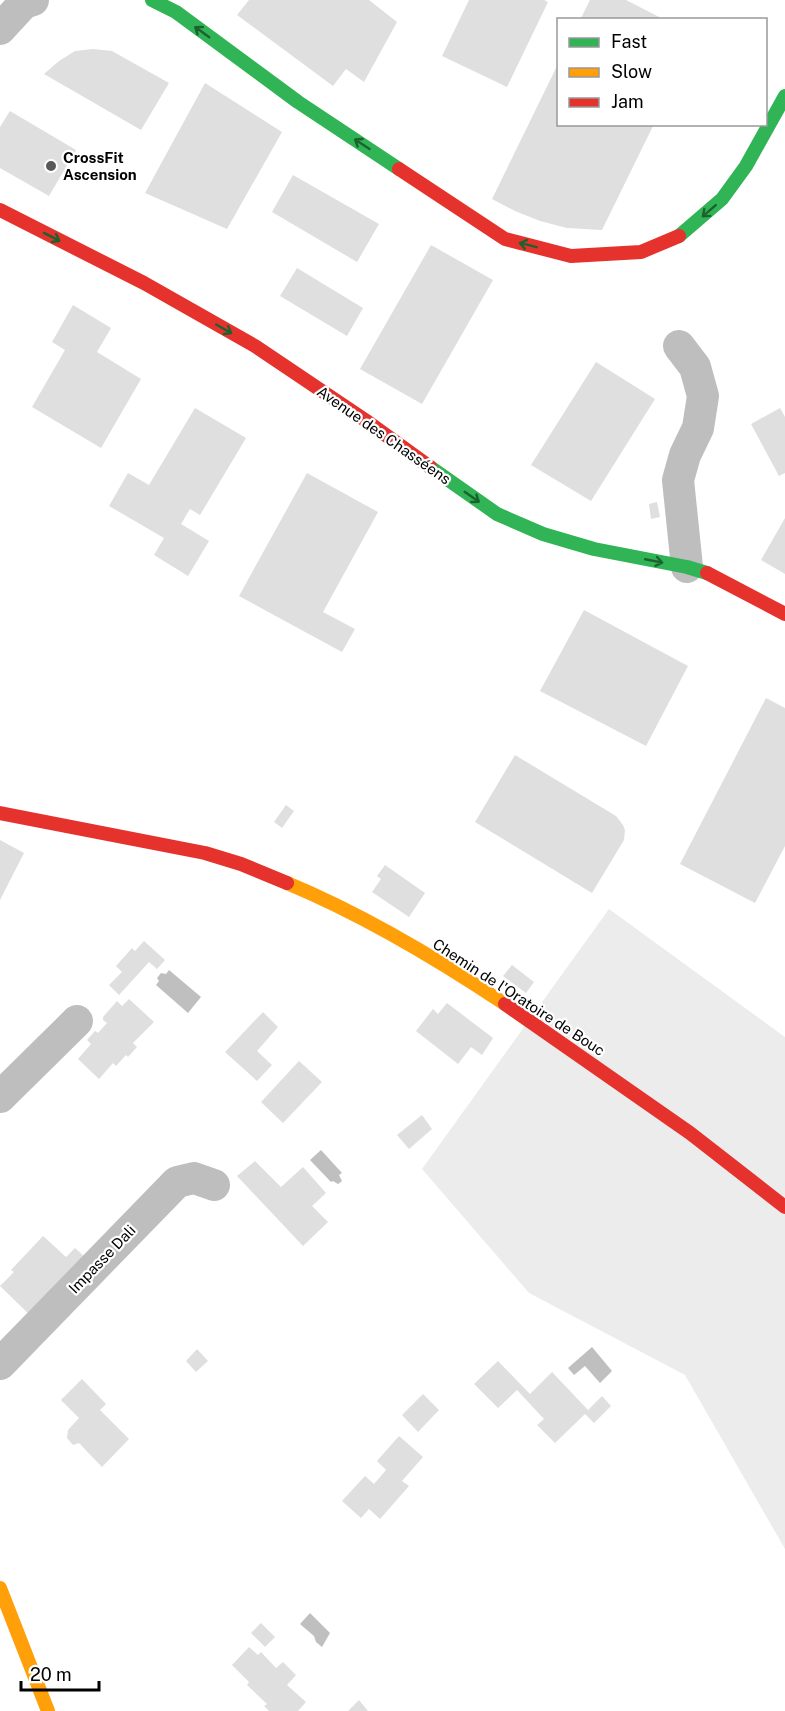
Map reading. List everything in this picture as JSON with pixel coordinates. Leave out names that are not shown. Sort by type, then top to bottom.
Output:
[{"type":"street","points":[[0,29],[24,3],[33,0]]},
{"type":"street","points":[[152,0],[176,12],[298,102],[505,239],[571,255],[641,252],[681,235],[722,199],[746,166],[785,96]]},
{"type":"street","name":"Avenue des Chasséens","points":[[0,210],[144,283],[255,346],[365,420],[497,514],[543,534],[584,546],[711,574],[785,614]]},
{"type":"street","points":[[679,346],[695,368],[703,396],[698,428],[685,454],[678,480],[687,567]]},
{"type":"street","name":"Chemin de l'Oratoire de Bouc","points":[[0,813],[205,853],[234,861],[326,900],[378,927],[476,984],[673,1120],[785,1207]]},
{"type":"street","points":[[0,1097],[77,1021]]},
{"type":"street","name":"Impasse Dali","points":[[0,1365],[177,1182],[194,1178],[214,1185]]},
{"type":"street","points":[[0,1588],[48,1711]]},
{"type":"shaded area","points":[[609,909],[785,1037],[785,1549],[685,1375],[529,1293],[422,1169]]},
{"type":"shaded area","points":[[169,970],[201,997],[188,1013],[156,985],[161,973],[166,974]]},
{"type":"shaded area","points":[[321,1150],[342,1173],[339,1175],[342,1181],[338,1184],[331,1182],[310,1160]]},
{"type":"shaded area","points":[[592,1347],[612,1371],[600,1383],[585,1366],[574,1375],[568,1368]]},
{"type":"shaded area","points":[[310,1613],[330,1633],[322,1647],[316,1642],[314,1636],[300,1624]]},
{"type":"building","points":[[249,0],[369,0],[397,22],[364,82],[346,69],[333,86],[237,15]]},
{"type":"building","points":[[469,0],[544,0],[548,2],[507,87],[442,56]]},
{"type":"building","points":[[590,0],[626,0],[661,18],[581,18]]},
{"type":"building","points":[[93,49],[112,51],[169,83],[141,130],[44,74],[75,51]]},
{"type":"building","points":[[557,66],[557,126],[653,126],[602,230],[567,228],[540,221],[492,199]]},
{"type":"building","points":[[205,83],[282,132],[227,229],[145,193]]},
{"type":"building","points":[[10,111],[76,150],[49,196],[0,168],[0,127]]},
{"type":"building","points":[[293,175],[379,224],[357,262],[272,212]]},
{"type":"building","points":[[431,245],[493,280],[422,404],[360,369]]},
{"type":"building","points":[[297,268],[363,308],[347,336],[280,296]]},
{"type":"building","points":[[73,305],[111,328],[97,352],[141,379],[101,448],[32,407],[65,350],[52,342]]},
{"type":"building","points":[[596,362],[655,399],[591,501],[531,465]]},
{"type":"building","points":[[195,408],[246,438],[200,515],[190,509],[181,524],[209,541],[188,576],[154,555],[164,538],[109,506],[128,473],[149,485]]},
{"type":"building","points":[[780,408],[785,417],[785,473],[779,476],[751,424]]},
{"type":"building","points":[[307,473],[378,512],[323,612],[355,629],[342,652],[239,596]]},
{"type":"building","points":[[657,502],[660,517],[651,519],[649,504]]},
{"type":"building","points":[[785,518],[785,574],[761,560]]},
{"type":"building","points":[[584,610],[688,666],[646,746],[540,691]]},
{"type":"building","points":[[766,698],[785,708],[785,846],[755,903],[680,864]]},
{"type":"building","points":[[515,755],[616,816],[623,825],[624,840],[592,893],[475,822]]},
{"type":"building","points":[[286,805],[294,811],[282,828],[274,822]]},
{"type":"building","points":[[0,840],[24,853],[0,900]]},
{"type":"building","points":[[385,865],[425,893],[409,917],[372,892],[381,879],[377,876]]},
{"type":"building","points":[[144,941],[165,960],[157,969],[149,962],[119,995],[109,985],[122,972],[116,966],[132,948],[135,951]]},
{"type":"building","points":[[512,965],[534,982],[526,993],[503,976]]},
{"type":"building","points":[[129,999],[154,1022],[133,1043],[137,1047],[128,1057],[126,1055],[116,1066],[113,1063],[99,1079],[78,1059],[91,1044],[87,1040],[107,1023],[103,1017],[117,1001],[122,1006]]},
{"type":"building","points":[[447,1003],[493,1038],[482,1055],[471,1047],[458,1064],[416,1031],[433,1009],[438,1014]]},
{"type":"building","points":[[263,1012],[278,1027],[257,1051],[272,1065],[257,1081],[225,1052]]},
{"type":"building","points":[[299,1061],[322,1082],[283,1123],[261,1102]]},
{"type":"building","points":[[422,1115],[432,1129],[409,1149],[397,1135]]},
{"type":"building","points":[[255,1161],[281,1187],[303,1167],[326,1193],[312,1206],[328,1222],[303,1246],[237,1176]]},
{"type":"building","points":[[43,1236],[66,1257],[75,1248],[90,1262],[35,1320],[0,1286],[14,1272],[11,1270]]},
{"type":"building","points":[[197,1349],[208,1361],[196,1372],[186,1361]]},
{"type":"building","points":[[498,1361],[530,1394],[552,1372],[588,1410],[602,1396],[611,1406],[594,1423],[585,1414],[555,1443],[537,1425],[544,1419],[517,1390],[498,1408],[474,1384]]},
{"type":"building","points":[[82,1379],[106,1404],[100,1410],[129,1439],[102,1467],[79,1443],[73,1445],[67,1438],[68,1430],[79,1418],[61,1400]]},
{"type":"building","points":[[423,1394],[439,1410],[418,1432],[402,1415]]},
{"type":"building","points":[[399,1436],[423,1457],[402,1481],[409,1486],[380,1519],[369,1509],[361,1518],[342,1501],[365,1476],[374,1484],[386,1470],[377,1461]]},
{"type":"building","points":[[261,1623],[275,1637],[265,1647],[251,1633]]},
{"type":"building","points":[[249,1647],[258,1655],[261,1652],[276,1668],[283,1662],[296,1675],[287,1685],[306,1702],[298,1711],[269,1711],[264,1706],[267,1704],[247,1685],[249,1682],[232,1665]]},
{"type":"building","points":[[359,1700],[368,1711],[348,1711]]},
{"type":"traffic: fast","points":[[152,0],[176,12],[298,102],[399,169]]},
{"type":"traffic: fast","points":[[679,236],[722,199],[746,166],[785,96]]},
{"type":"traffic: fast","points":[[430,467],[497,514],[543,534],[594,549],[707,573]]},
{"type":"traffic: slow","points":[[287,883],[316,895],[399,938],[505,1004]]},
{"type":"traffic: slow","points":[[0,1588],[48,1711]]},
{"type":"traffic: jam","points":[[399,169],[505,239],[571,256],[641,252],[679,236]]},
{"type":"traffic: jam","points":[[0,210],[144,283],[255,346],[430,467]]},
{"type":"traffic: jam","points":[[707,573],[785,614]]},
{"type":"traffic: jam","points":[[0,813],[205,853],[241,864],[287,883]]},
{"type":"traffic: jam","points":[[505,1004],[690,1133],[785,1207]]},
{"type":"place","name":"CrossFit Ascension","points":[[51,166]]}]
